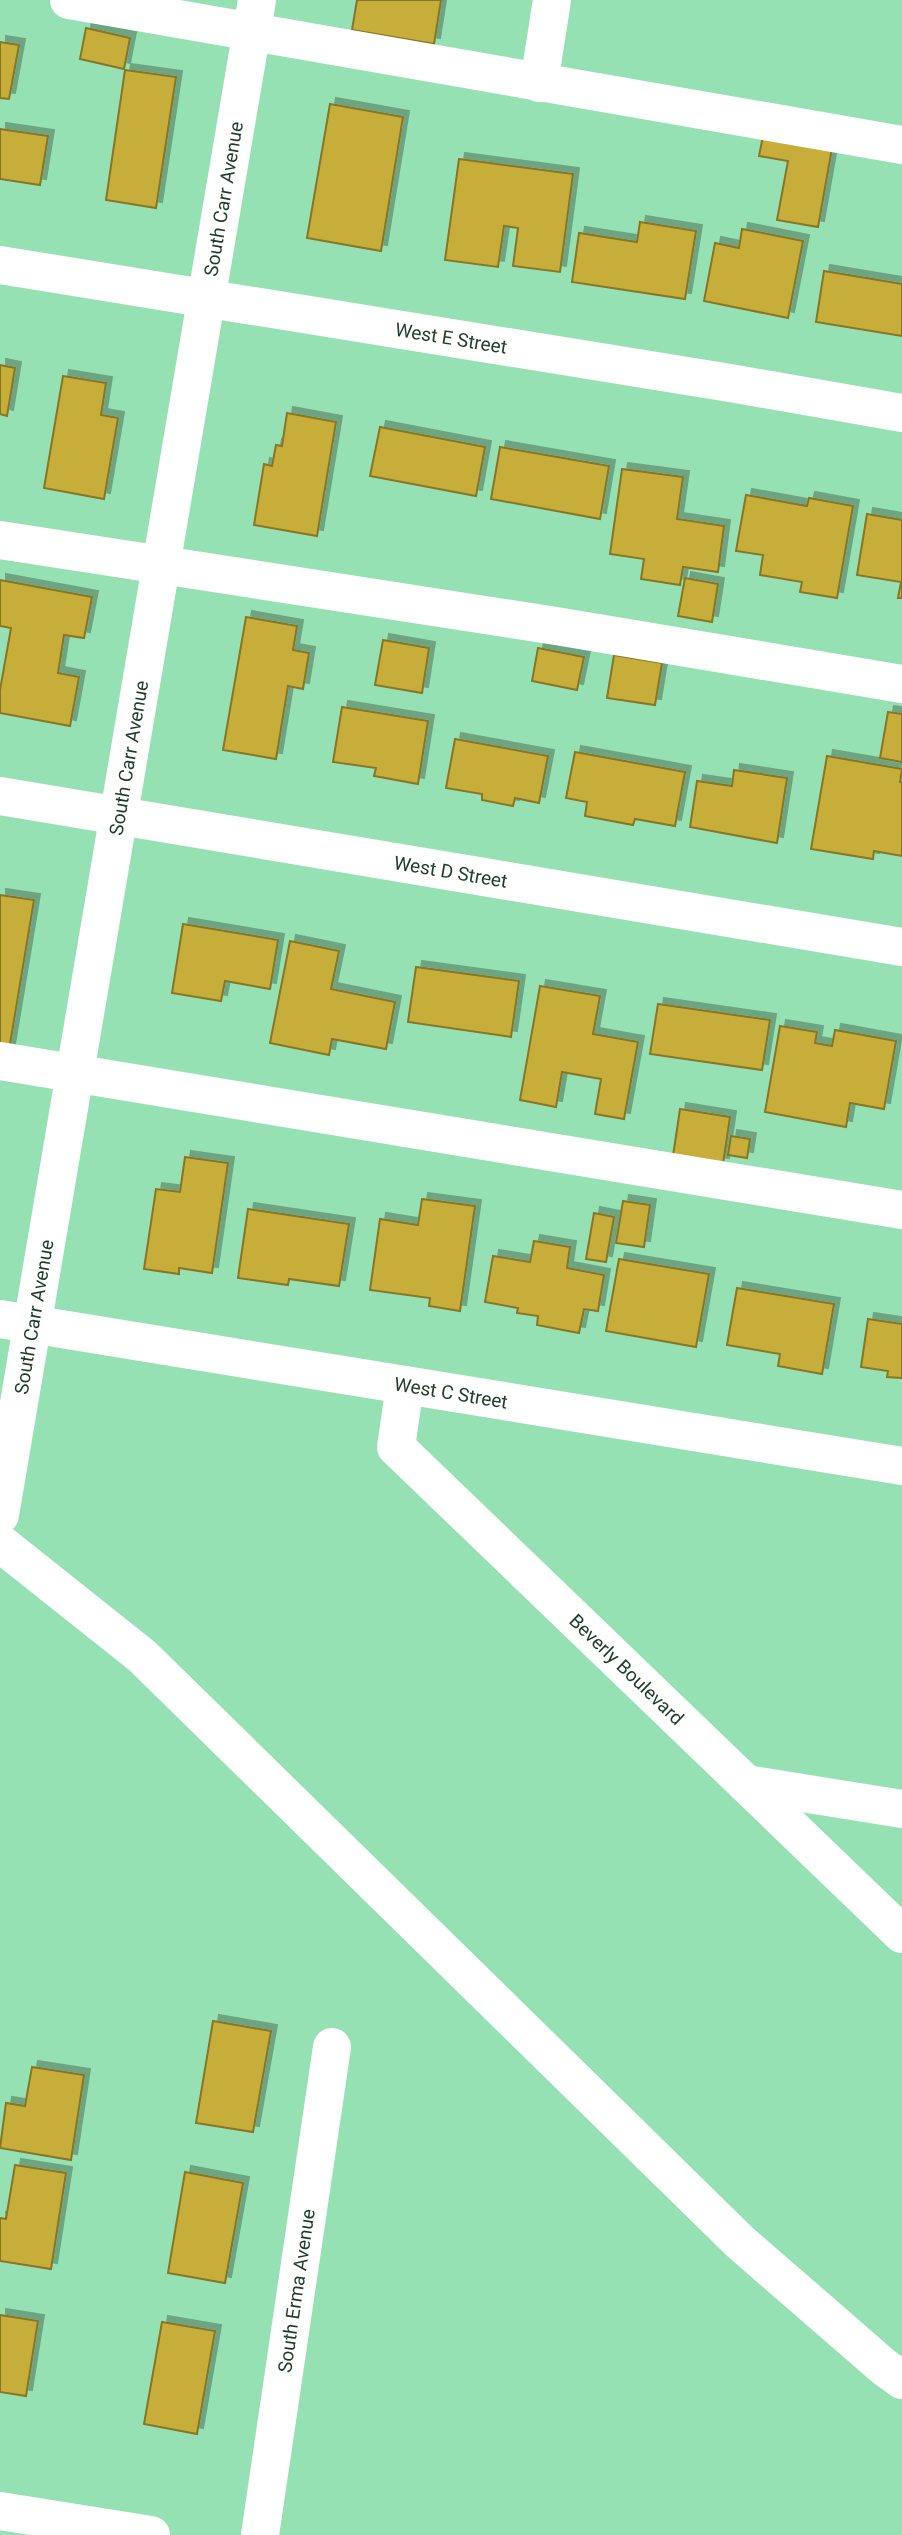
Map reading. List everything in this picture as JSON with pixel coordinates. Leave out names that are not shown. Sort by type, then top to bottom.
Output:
[{"type":"street","points":[[69,0],[255,16],[539,83],[902,145]]},
{"type":"street","points":[[539,83],[552,0]]},
{"type":"street","name":"South Carr Avenue","points":[[0,1515],[16,1322],[74,1074],[255,16]]},
{"type":"street","name":"West E Street","points":[[0,265],[902,413]]},
{"type":"street","points":[[0,540],[556,626],[902,684]]},
{"type":"street","name":"West D Street","points":[[0,796],[902,947]]},
{"type":"street","points":[[0,1062],[902,1210]]},
{"type":"street","name":"West C Street","points":[[16,1322],[902,1466]]},
{"type":"street","name":"Beverly Boulevard","points":[[405,1385],[397,1447],[902,1934]]},
{"type":"street","points":[[0,1543],[142,1656],[740,2242],[902,2380]]},
{"type":"street","points":[[746,1784],[902,1809]]},
{"type":"street","name":"South Erma Avenue","points":[[260,2535],[332,2047]]},
{"type":"street","points":[[0,2511],[151,2535]]},
{"type":"building","points":[[357,0],[441,0],[434,44],[352,30]]},
{"type":"building","points":[[86,28],[130,38],[124,69],[80,59]]},
{"type":"building","points":[[0,42],[19,45],[9,99],[0,98]]},
{"type":"building","points":[[125,70],[176,77],[156,208],[106,200]]},
{"type":"building","points":[[330,104],[403,117],[381,251],[307,238]]},
{"type":"building","points":[[0,129],[48,136],[40,185],[0,179]]},
{"type":"building","points":[[763,136],[832,148],[818,227],[777,220],[788,161],[759,156]]},
{"type":"building","points":[[459,159],[573,174],[560,272],[513,266],[518,228],[504,226],[498,267],[445,260]]},
{"type":"building","points":[[640,222],[696,231],[685,299],[572,282],[579,233],[637,242]]},
{"type":"building","points":[[742,229],[803,241],[788,318],[704,301],[715,243],[739,248]]},
{"type":"building","points":[[824,271],[902,284],[902,336],[816,322]]},
{"type":"building","points":[[0,365],[15,368],[7,416],[0,414]]},
{"type":"building","points":[[63,376],[106,383],[101,415],[118,418],[104,499],[44,488]]},
{"type":"building","points":[[287,413],[336,422],[317,536],[254,525],[264,464],[272,466],[276,445],[282,446]]},
{"type":"building","points":[[380,427],[485,447],[476,496],[370,476]]},
{"type":"building","points":[[500,447],[609,466],[600,519],[491,499]]},
{"type":"building","points":[[622,469],[683,477],[677,519],[724,526],[718,572],[683,567],[680,585],[641,579],[644,559],[610,554]]},
{"type":"building","points":[[746,495],[807,506],[809,498],[853,506],[837,598],[800,592],[802,582],[760,575],[763,555],[736,551]]},
{"type":"building","points":[[867,514],[902,520],[902,598],[898,598],[901,582],[857,575]]},
{"type":"building","points":[[685,578],[718,584],[712,622],[678,616]]},
{"type":"building","points":[[0,580],[92,597],[84,638],[64,635],[58,673],[79,677],[70,726],[0,713],[0,690],[11,628],[0,626]]},
{"type":"building","points":[[246,617],[297,626],[293,650],[309,653],[303,689],[288,686],[276,759],[223,750]]},
{"type":"building","points":[[383,640],[429,648],[422,693],[375,685]]},
{"type":"building","points":[[538,648],[584,657],[577,690],[532,681]]},
{"type":"building","points":[[614,655],[662,663],[655,705],[607,698]]},
{"type":"building","points":[[342,707],[428,721],[418,784],[374,776],[376,768],[333,762]]},
{"type":"building","points":[[888,712],[902,714],[902,762],[880,758]]},
{"type":"building","points":[[455,739],[548,756],[539,803],[515,798],[513,806],[482,800],[482,794],[446,788]]},
{"type":"building","points":[[575,752],[685,772],[675,826],[635,819],[633,825],[585,816],[587,802],[566,798]]},
{"type":"building","points":[[827,756],[902,769],[902,856],[874,851],[873,859],[811,849]]},
{"type":"building","points":[[734,770],[787,778],[777,843],[690,827],[697,781],[732,786]]},
{"type":"building","points":[[0,895],[34,900],[9,1050],[0,1048]]},
{"type":"building","points":[[183,924],[278,940],[270,989],[225,981],[221,1001],[172,993]]},
{"type":"building","points":[[290,941],[339,951],[331,989],[395,1002],[386,1049],[332,1039],[329,1055],[270,1043]]},
{"type":"building","points":[[416,967],[519,981],[511,1037],[408,1022]]},
{"type":"building","points":[[540,986],[600,996],[593,1034],[638,1042],[624,1119],[595,1114],[601,1079],[562,1072],[556,1107],[520,1100]]},
{"type":"building","points":[[658,1004],[770,1020],[762,1070],[650,1054]]},
{"type":"building","points":[[780,1026],[817,1032],[815,1043],[832,1046],[835,1030],[896,1041],[884,1109],[850,1103],[846,1127],[765,1112]]},
{"type":"building","points":[[680,1109],[730,1117],[723,1164],[673,1156]]},
{"type":"building","points":[[731,1136],[750,1139],[747,1158],[728,1155]]},
{"type":"building","points":[[185,1157],[228,1163],[212,1273],[179,1268],[179,1274],[144,1269],[156,1189],[180,1192]]},
{"type":"building","points":[[422,1199],[475,1206],[460,1311],[429,1306],[430,1298],[370,1290],[380,1219],[418,1225]]},
{"type":"building","points":[[623,1201],[650,1205],[644,1247],[616,1243]]},
{"type":"building","points":[[248,1209],[349,1224],[339,1286],[289,1279],[288,1285],[238,1278]]},
{"type":"building","points":[[594,1213],[614,1217],[606,1262],[586,1259]]},
{"type":"building","points":[[534,1241],[570,1247],[567,1268],[604,1275],[598,1311],[584,1309],[579,1333],[537,1325],[538,1316],[517,1313],[518,1308],[485,1302],[493,1256],[530,1262]]},
{"type":"building","points":[[619,1259],[709,1274],[696,1347],[606,1331]]},
{"type":"building","points":[[737,1288],[834,1304],[822,1374],[778,1366],[780,1354],[727,1345]]},
{"type":"building","points":[[868,1319],[902,1324],[902,1378],[887,1377],[888,1371],[861,1367]]},
{"type":"building","points":[[213,2021],[271,2031],[253,2132],[196,2123]]},
{"type":"building","points":[[32,2067],[84,2075],[71,2160],[0,2148],[6,2103],[25,2106]]},
{"type":"building","points":[[15,2165],[66,2173],[51,2269],[0,2261],[0,2218],[6,2219]]},
{"type":"building","points":[[185,2172],[243,2183],[225,2283],[168,2273]]},
{"type":"building","points":[[0,2315],[38,2321],[26,2396],[0,2392]]},
{"type":"building","points":[[162,2322],[215,2331],[197,2434],[144,2424]]}]
